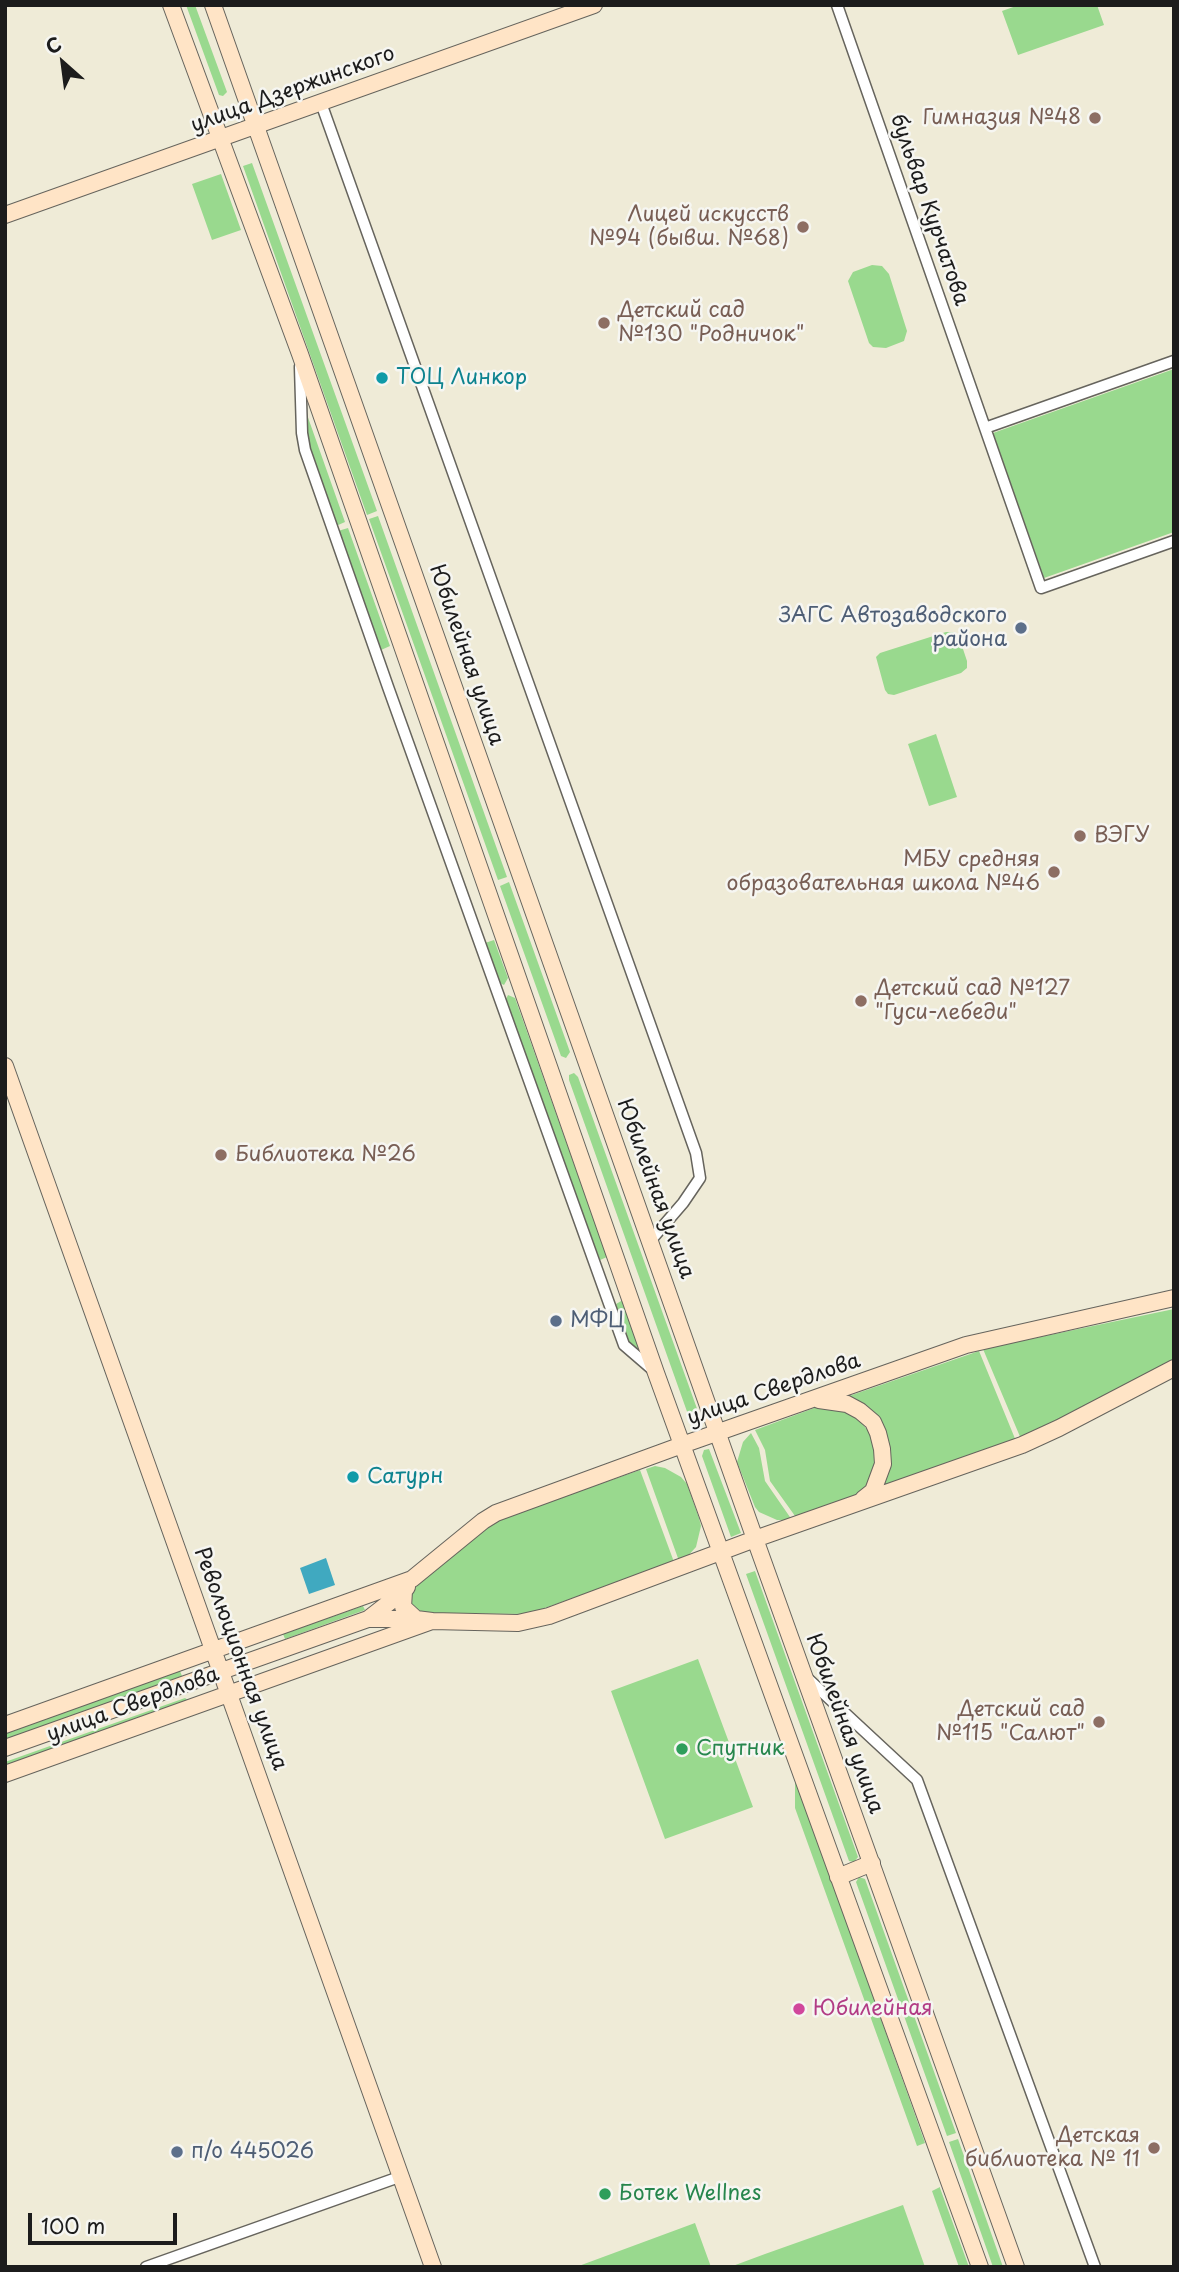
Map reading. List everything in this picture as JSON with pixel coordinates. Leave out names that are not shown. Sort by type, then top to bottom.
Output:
[{"type":"main road","points":[[171,5],[300,354],[656,1373],[980,2267]]},
{"type":"main road","name":"Юбилейная улица","points":[[214,5],[755,1539],[1016,2267]]},
{"type":"main road","name":"улица Дзержинского","points":[[5,215],[594,5]]},
{"type":"main road","name":"Революционная улица","points":[[5,1066],[433,2267]]},
{"type":"main road","name":"улица Свердлова","points":[[369,1619],[483,1521],[496,1513],[966,1345],[1174,1298]]},
{"type":"main road","name":"улица Свердлова","points":[[5,1748],[369,1619],[517,1623],[533,1620],[1022,1444],[1059,1428],[1174,1368]]},
{"type":"main road","points":[[809,1400],[847,1404],[873,1422],[878,1433],[883,1464],[880,1478],[873,1490],[855,1504]]},
{"type":"main road","points":[[408,1585],[403,1607],[424,1620]]},
{"type":"main road","name":"улица Свердлова","points":[[5,1725],[408,1585]]},
{"type":"main road","name":"улица Свердлова","points":[[5,1774],[424,1620]]},
{"type":"main road","points":[[838,1877],[872,1863]]},
{"type":"street","name":"бульвар Курчатова","points":[[837,5],[1041,588],[1174,541]]},
{"type":"street","points":[[321,103],[696,1153],[700,1178],[683,1203],[651,1240]]},
{"type":"street","points":[[300,354],[302,433],[305,450],[624,1345],[656,1373]]},
{"type":"street","points":[[985,428],[1174,361]]},
{"type":"street","points":[[805,1676],[917,1780],[1096,2267]]},
{"type":"street","points":[[5,1783],[23,1767]]},
{"type":"street","points":[[146,2267],[402,2176]]},
{"type":"green space","points":[[186,5],[195,5],[227,92],[223,96],[219,95]]},
{"type":"green space","points":[[1019,5],[1097,5],[1104,25],[1018,55],[1002,11]]},
{"type":"green space","points":[[252,163],[377,511],[367,515],[243,166]]},
{"type":"green space","points":[[221,174],[241,230],[212,240],[192,184]]},
{"type":"green space","points":[[872,265],[882,266],[889,274],[907,331],[904,341],[886,348],[873,347],[869,343],[848,281],[853,272]]},
{"type":"green space","points":[[1174,369],[1174,532],[1044,578],[993,433]]},
{"type":"green space","points":[[305,409],[345,522],[336,526],[309,450]]},
{"type":"green space","points":[[378,516],[507,877],[498,880],[369,519]]},
{"type":"green space","points":[[348,528],[390,646],[381,650],[338,531]]},
{"type":"green space","points":[[946,632],[954,632],[959,637],[967,668],[961,673],[894,695],[888,694],[876,657],[880,653]]},
{"type":"green space","points":[[936,734],[957,797],[929,806],[908,744]]},
{"type":"green space","points":[[509,882],[570,1052],[566,1058],[561,1056],[500,886]]},
{"type":"green space","points":[[494,940],[508,978],[504,985],[498,982],[485,943]]},
{"type":"green space","points":[[508,995],[515,998],[607,1257],[600,1260],[505,1001]]},
{"type":"green space","points":[[574,1073],[578,1077],[700,1417],[690,1420],[569,1080],[569,1075]]},
{"type":"green space","points":[[623,1300],[640,1352],[627,1343],[616,1304]]},
{"type":"green space","points":[[1174,1309],[1174,1362],[1021,1439],[983,1349]]},
{"type":"green space","points":[[979,1351],[1016,1441],[880,1492],[888,1472],[861,1403],[849,1396]]},
{"type":"green space","points":[[817,1407],[837,1408],[858,1419],[871,1434],[877,1457],[872,1479],[860,1497],[800,1521],[770,1481],[765,1450],[755,1430]]},
{"type":"green space","points":[[751,1433],[759,1448],[765,1481],[792,1520],[777,1520],[759,1512],[755,1507],[737,1462],[743,1442]]},
{"type":"green space","points":[[709,1449],[741,1533],[731,1537],[702,1456],[704,1450]]},
{"type":"green space","points":[[655,1466],[681,1477],[687,1484],[699,1518],[701,1526],[696,1547],[686,1558],[679,1561],[646,1469]]},
{"type":"green space","points":[[640,1470],[674,1562],[528,1614],[413,1613],[407,1594],[483,1529],[500,1519]]},
{"type":"green space","points":[[755,1571],[858,1857],[854,1862],[849,1861],[746,1574]]},
{"type":"green space","points":[[363,1606],[365,1610],[285,1639],[283,1634]]},
{"type":"green space","name":"Спутник","points":[[698,1659],[753,1807],[665,1839],[611,1691]]},
{"type":"green space","points":[[180,1671],[182,1676],[5,1740],[5,1734]]},
{"type":"green space","points":[[185,1698],[188,1700],[5,1768],[5,1762]]},
{"type":"green space","points":[[795,1777],[925,2143],[917,2146],[795,1808]]},
{"type":"green space","points":[[859,1877],[865,1879],[956,2133],[947,2136],[856,1882]]},
{"type":"green space","points":[[958,2139],[1003,2267],[993,2267],[949,2142]]},
{"type":"green space","points":[[940,2187],[969,2267],[959,2267],[932,2191]]},
{"type":"green space","points":[[903,2205],[925,2267],[730,2267],[765,2254]]},
{"type":"green space","points":[[695,2223],[711,2267],[576,2267]]},
{"type":"water","points":[[326,1558],[335,1585],[309,1594],[300,1568]]},
{"type":"place","name":"Гимназия №48","points":[[1095,118]]},
{"type":"place","name":"Лицей искусств №94 (бывш. №68)","points":[[803,227]]},
{"type":"place","name":"Детский сад №130 \"Родничок\"","points":[[604,323]]},
{"type":"place","name":"ТОЦ Линкор","points":[[382,378]]},
{"type":"place","name":"ЗАГС Автозаводского района","points":[[1021,628]]},
{"type":"place","name":"ВЭГУ","points":[[1080,836]]},
{"type":"place","name":"МБУ средняя образовательная школа №46","points":[[1054,872]]},
{"type":"place","name":"Детский сад №127 \"Гуси-лебеди\"","points":[[861,1001]]},
{"type":"place","name":"Библиотека №26","points":[[221,1155]]},
{"type":"place","name":"МФЦ","points":[[556,1321]]},
{"type":"place","name":"Сатурн","points":[[353,1477]]},
{"type":"place","name":"Детский сад №115 \"Салют\"","points":[[1099,1722]]},
{"type":"place","name":"Спутник","points":[[682,1749]]},
{"type":"place","name":"Юбилейная","points":[[799,2009]]},
{"type":"place","name":"Детская библиотека № 11","points":[[1154,2148]]},
{"type":"place","name":"п/о 445026","points":[[177,2152]]},
{"type":"place","name":"Ботек Wellnes","points":[[605,2194]]}]
